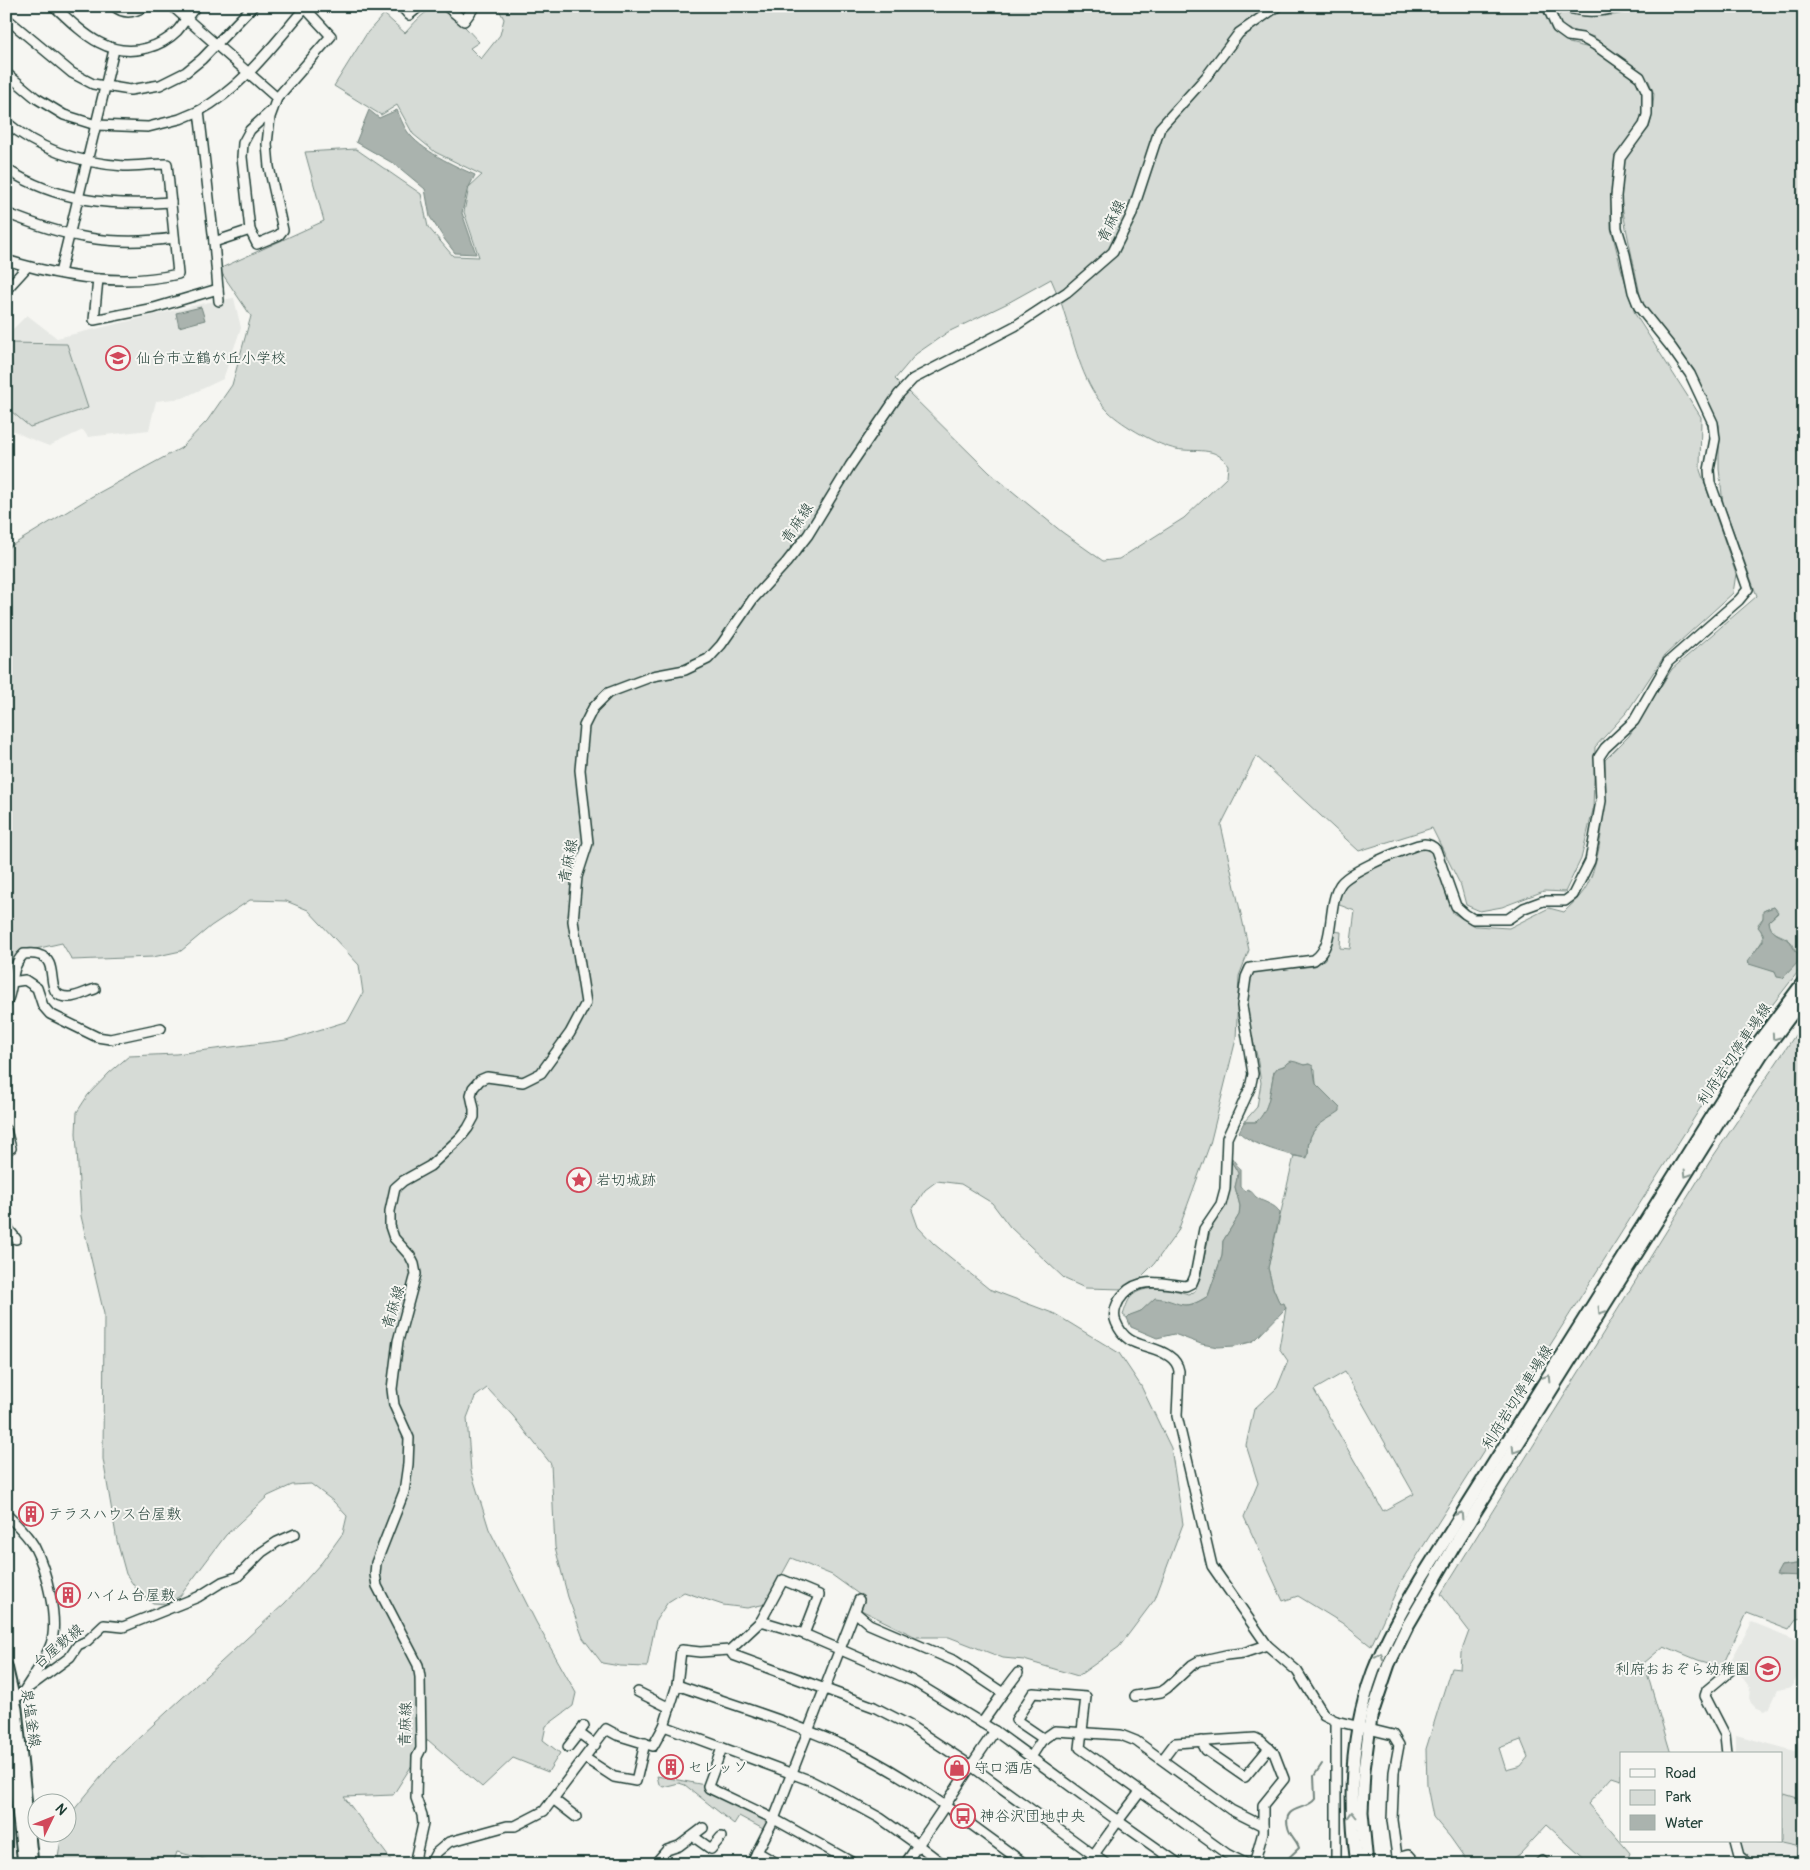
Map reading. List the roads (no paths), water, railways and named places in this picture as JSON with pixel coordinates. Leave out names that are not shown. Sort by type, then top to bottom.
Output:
[{"type":"main road","name":"利府岩切停車場線","points":[[1357,1864],[1352,1812],[1353,1781],[1365,1727],[1373,1673],[1384,1646],[1422,1577],[1754,1048],[1804,981]]},
{"type":"main road","name":"利府岩切停車場線","points":[[1367,1864],[1362,1812],[1365,1727],[1389,1664],[1406,1627],[1727,1109],[1762,1054],[1804,998]]},
{"type":"main road","name":"泉塩釜線","points":[[6,1666],[9,1701],[9,1758],[24,1864]]},
{"type":"main road","name":"泉塩釜線","points":[[9,1701],[16,1709],[32,1864]]},
{"type":"street","points":[[54,6],[92,39],[114,50],[135,51],[158,45],[177,30],[196,6]]},
{"type":"street","points":[[114,6],[120,11],[135,12],[145,6]]},
{"type":"street","points":[[172,6],[277,98]]},
{"type":"street","points":[[6,18],[72,73],[93,84],[130,90],[160,85],[186,72],[216,45],[253,6]]},
{"type":"street","points":[[401,6],[409,15],[420,6]]},
{"type":"street","points":[[446,6],[464,21],[475,6]]},
{"type":"street","name":"青麻線","points":[[414,1864],[423,1824],[416,1798],[417,1757],[421,1749],[420,1677],[418,1665],[377,1586],[375,1574],[376,1563],[404,1492],[408,1464],[409,1438],[394,1405],[392,1389],[398,1341],[416,1274],[410,1256],[394,1238],[390,1226],[392,1196],[395,1188],[403,1181],[430,1166],[468,1128],[474,1117],[471,1095],[473,1088],[480,1080],[487,1077],[523,1082],[541,1073],[570,1033],[586,1004],[573,920],[577,877],[588,843],[580,770],[584,726],[593,708],[608,693],[653,676],[685,670],[708,659],[721,645],[753,599],[786,563],[808,535],[855,458],[899,394],[913,379],[1015,326],[1067,292],[1113,252],[1131,216],[1160,128],[1206,77],[1239,33],[1278,6]]},
{"type":"street","points":[[1417,1864],[1410,1855],[1397,1861],[1392,1820],[1394,1772],[1399,1745],[1394,1734],[1336,1721],[1324,1715],[1297,1671],[1267,1645],[1212,1566],[1177,1416],[1178,1365],[1164,1353],[1132,1342],[1125,1337],[1114,1318],[1118,1300],[1133,1287],[1143,1283],[1160,1282],[1186,1286],[1192,1282],[1195,1276],[1204,1229],[1220,1204],[1225,1189],[1227,1138],[1250,1088],[1253,1074],[1242,1006],[1249,971],[1252,967],[1314,960],[1323,951],[1328,938],[1333,901],[1340,883],[1375,861],[1422,844],[1433,846],[1436,850],[1456,906],[1473,919],[1508,919],[1524,908],[1542,901],[1565,901],[1572,894],[1590,861],[1601,801],[1599,757],[1605,748],[1634,721],[1668,662],[1745,596],[1748,590],[1710,482],[1709,470],[1715,440],[1714,423],[1690,374],[1639,307],[1633,292],[1617,228],[1616,196],[1620,158],[1644,126],[1647,115],[1648,92],[1640,77],[1595,44],[1582,38],[1568,36],[1557,28],[1546,6]]},
{"type":"street","points":[[1564,6],[1576,10],[1596,11],[1612,9],[1617,6]]},
{"type":"street","points":[[6,73],[43,102],[64,114],[96,124],[148,127],[180,119],[199,111],[231,90],[305,8],[331,36],[277,98],[273,109],[270,117],[269,167],[283,230],[279,235],[257,244],[250,230],[242,157],[243,143],[250,130],[273,109]]},
{"type":"street","points":[[60,273],[114,50]]},
{"type":"street","points":[[199,111],[219,300]]},
{"type":"street","points":[[6,122],[22,135],[56,152],[86,161],[125,166],[167,164],[178,274],[154,279],[129,281],[98,279],[27,267],[6,260]]},
{"type":"street","points":[[6,169],[23,180],[78,199],[108,203],[170,202]]},
{"type":"street","points":[[6,213],[43,228],[69,235],[128,242],[174,238]]},
{"type":"street","points":[[214,242],[250,230]]},
{"type":"street","points":[[6,290],[27,267]]},
{"type":"street","points":[[98,279],[94,320],[154,308],[218,289]]},
{"type":"street","points":[[6,1004],[16,961],[24,954],[41,955],[49,962],[52,971],[52,987],[58,994],[70,997],[96,989]]},
{"type":"street","points":[[12,982],[25,980],[37,988],[43,1006],[50,1014],[97,1038],[110,1039],[161,1028]]},
{"type":"street","points":[[6,1130],[11,1148],[6,1150]]},
{"type":"street","points":[[6,1226],[16,1238]]},
{"type":"street","points":[[6,1514],[28,1536],[40,1560],[48,1588],[54,1624],[52,1642],[48,1652],[24,1691]]},
{"type":"street","name":"台屋敷線","points":[[9,1701],[70,1657],[78,1645],[86,1641],[104,1625],[122,1627],[198,1597],[222,1582],[237,1577],[262,1552],[277,1542],[295,1534]]},
{"type":"street","points":[[430,1864],[436,1853],[449,1842],[507,1826],[515,1826],[544,1810],[606,1729],[617,1735],[653,1746],[664,1726],[677,1685],[682,1650],[700,1652],[730,1650],[761,1621],[783,1580],[819,1595],[804,1634]]},
{"type":"street","points":[[751,1864],[774,1819],[859,1600]]},
{"type":"street","points":[[855,1612],[869,1624],[955,1661],[1003,1693]]},
{"type":"street","points":[[761,1621],[804,1634],[913,1681],[995,1731],[1118,1822],[1179,1864]]},
{"type":"street","points":[[1135,1696],[1161,1692],[1199,1661],[1226,1655],[1243,1654],[1267,1645]]},
{"type":"street","points":[[730,1650],[733,1655],[874,1707],[909,1725],[970,1765],[1106,1864]]},
{"type":"street","points":[[1727,1752],[1725,1735],[1705,1696],[1707,1690],[1731,1670]]},
{"type":"street","points":[[982,1723],[1018,1673]]},
{"type":"street","points":[[677,1685],[808,1732],[873,1760],[946,1806],[1025,1864]]},
{"type":"street","points":[[638,1692],[670,1708]]},
{"type":"street","points":[[1044,1739],[1016,1720],[1033,1693],[1086,1698],[1080,1748],[1227,1854],[1247,1864]]},
{"type":"street","points":[[1336,1721],[1336,1864]]},
{"type":"street","points":[[664,1726],[792,1774],[829,1790],[862,1807],[943,1864]]},
{"type":"street","points":[[568,1747],[582,1729],[595,1744]]},
{"type":"street","points":[[905,1864],[946,1806],[970,1765],[995,1731]]},
{"type":"street","points":[[1031,1757],[1044,1739],[1055,1731],[1121,1735],[1136,1741],[1231,1810],[1263,1826]]},
{"type":"street","points":[[1163,1760],[1174,1742],[1255,1738],[1269,1748],[1274,1754],[1284,1780],[1263,1805],[1263,1826],[1254,1864]]},
{"type":"street","points":[[1201,1741],[1206,1750],[1245,1777],[1269,1748]]},
{"type":"street","points":[[585,1758],[614,1777],[636,1782],[645,1743]]},
{"type":"street","points":[[722,1748],[708,1786],[709,1788],[774,1819],[855,1864]]},
{"type":"street","points":[[1087,1864],[1140,1792]]},
{"type":"street","points":[[553,1799],[576,1817]]},
{"type":"street","points":[[656,1864],[667,1850],[679,1846],[694,1837],[703,1828]]},
{"type":"street","points":[[694,1837],[711,1849],[721,1837]]},
{"type":"street","points":[[1736,1842],[1740,1856],[1750,1864]]},
{"type":"street","points":[[757,1852],[778,1864]]},
{"type":"street","points":[[1540,1864],[1542,1860],[1546,1864]]},
{"type":"water","points":[[369,110],[379,118],[397,110],[407,131],[420,145],[438,157],[475,175],[467,191],[462,213],[476,254],[455,253],[430,217],[425,189],[396,165],[356,142]]},
{"type":"water","points":[[201,307],[205,320],[179,327],[176,313]]},
{"type":"water","points":[[1774,907],[1778,912],[1769,921],[1771,929],[1776,934],[1790,941],[1795,951],[1803,957],[1783,978],[1777,977],[1775,972],[1747,962],[1763,941],[1763,933],[1758,927],[1763,918],[1763,911]]},
{"type":"water","points":[[1291,1061],[1313,1066],[1316,1084],[1340,1108],[1340,1111],[1313,1131],[1306,1158],[1261,1145],[1239,1132],[1244,1122],[1256,1122],[1261,1117],[1269,1099],[1274,1072],[1277,1068]]},
{"type":"water","points":[[1231,1157],[1240,1169],[1240,1187],[1245,1191],[1247,1189],[1256,1197],[1276,1208],[1280,1213],[1268,1268],[1273,1288],[1280,1304],[1284,1303],[1286,1308],[1256,1339],[1235,1346],[1218,1347],[1201,1344],[1174,1334],[1157,1338],[1131,1327],[1127,1318],[1141,1311],[1155,1298],[1186,1305],[1208,1296],[1222,1256],[1223,1241],[1239,1215],[1240,1206],[1235,1187],[1238,1173],[1230,1159]]},
{"type":"water","points":[[1804,1563],[1804,1576],[1776,1575],[1781,1566]]},
{"type":"waterway","points":[[1282,1864],[1299,1848],[1291,1835],[1287,1820],[1292,1812],[1311,1803],[1315,1799],[1314,1776],[1322,1764]]},
{"type":"place","name":"仙台市立鶴が丘小学校","points":[[118,358]]},
{"type":"place","name":"岩切城跡","points":[[579,1180]]},
{"type":"place","name":"テラスハウス台屋敷","points":[[31,1514]]},
{"type":"place","name":"ハイム台屋敷","points":[[68,1595]]},
{"type":"place","name":"利府おおぞら幼稚園","points":[[1768,1669]]},
{"type":"place","name":"セレッソ","points":[[671,1767]]},
{"type":"place","name":"守口酒店","points":[[957,1768]]},
{"type":"place","name":"神谷沢団地中央","points":[[963,1816]]}]
